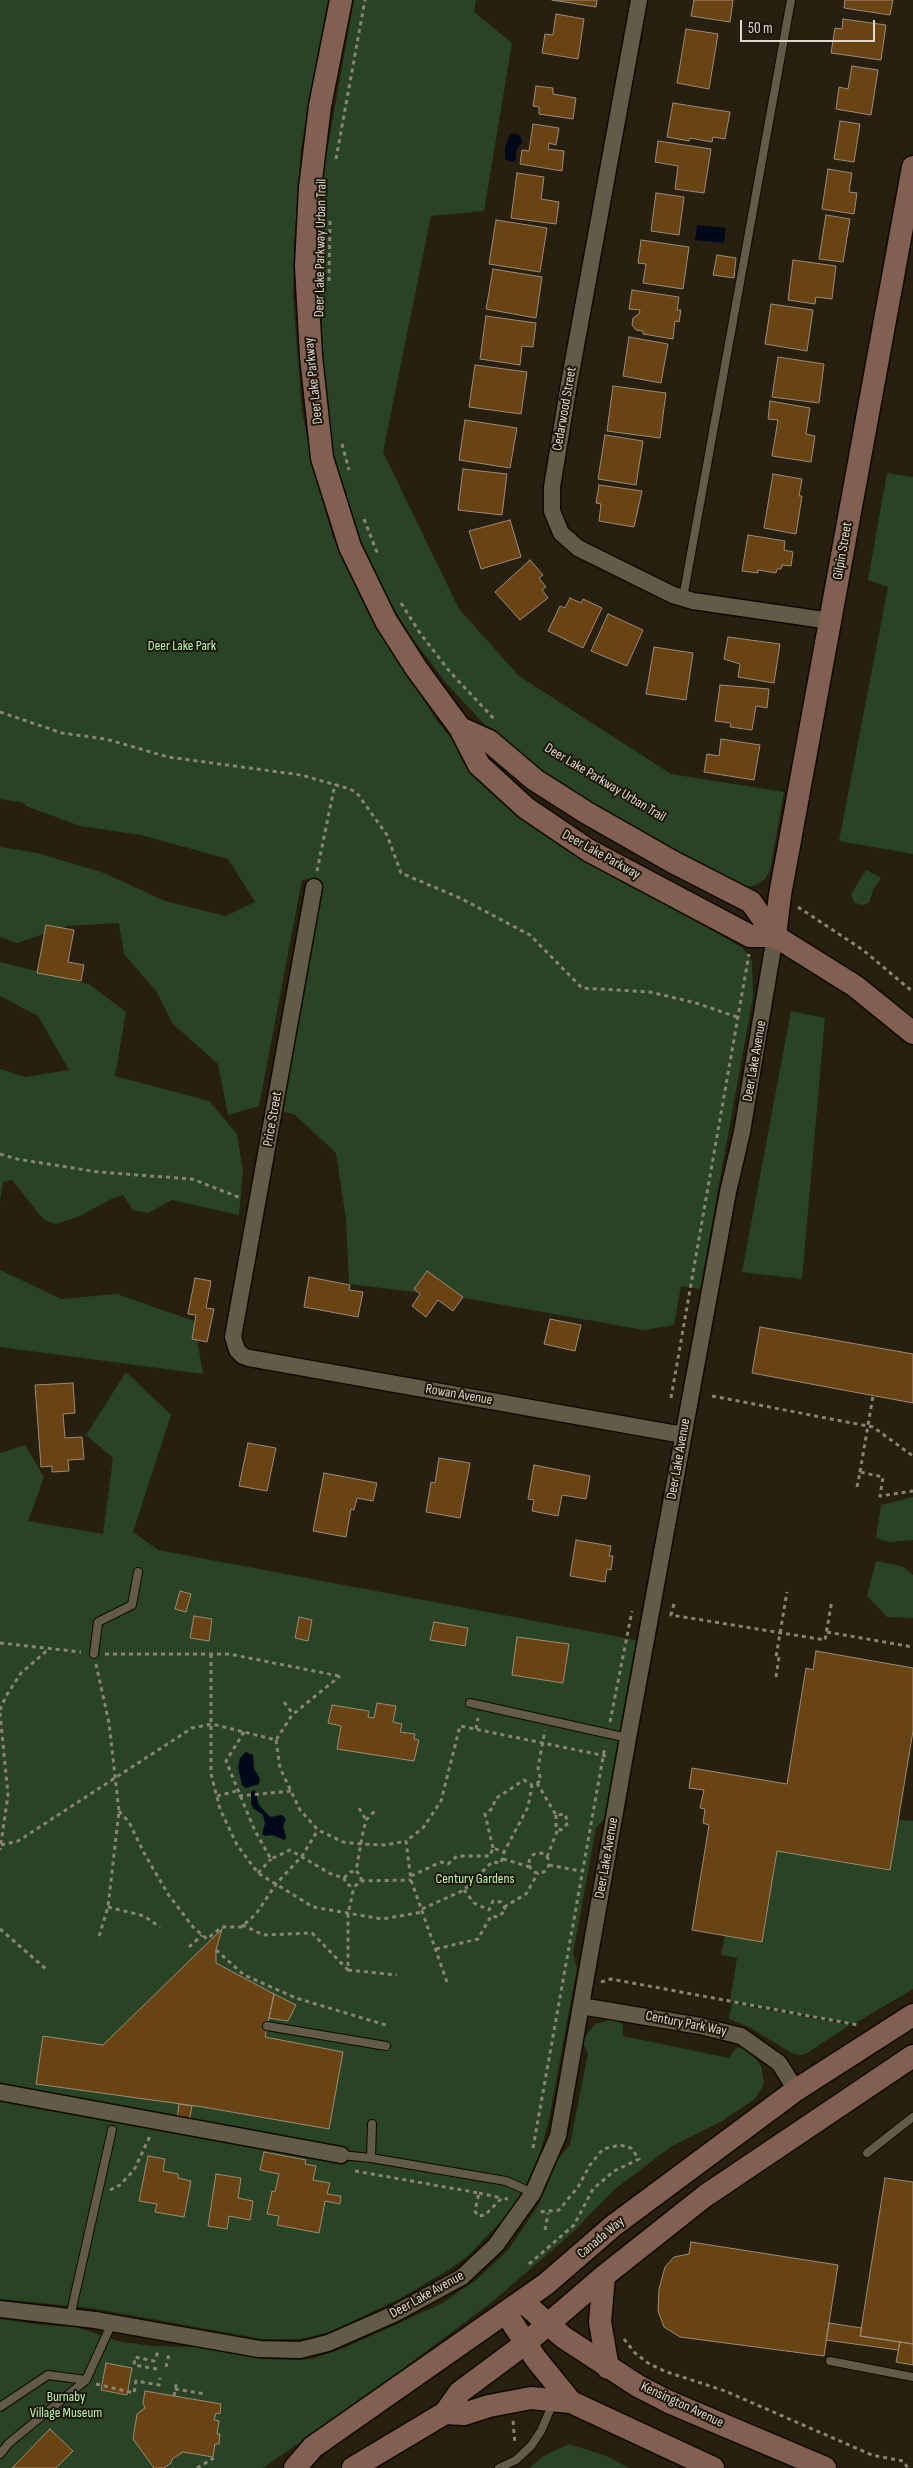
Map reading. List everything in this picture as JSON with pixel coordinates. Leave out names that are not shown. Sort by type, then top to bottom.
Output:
[{"type":"main road","name":"Deer Lake Parkway","points":[[341,0],[320,106],[307,227],[307,312],[322,458],[350,547],[372,592],[411,660],[460,728],[478,764],[526,808],[588,850],[750,936],[775,936]]},
{"type":"main road","name":"Gilpin Street","points":[[775,936],[780,895],[913,167]]},
{"type":"main road","name":"Deer Lake Parkway","points":[[460,728],[489,741],[535,780],[587,813],[673,862],[751,902],[775,936],[854,986],[913,1033]]},
{"type":"main road","name":"Canada Way","points":[[295,2468],[313,2447],[546,2284],[613,2226],[796,2090],[913,2015]]},
{"type":"main road","points":[[353,2468],[445,2413],[460,2392],[526,2343],[604,2276],[705,2196],[913,2056]]},
{"type":"main road","points":[[604,2276],[600,2322],[608,2368]]},
{"type":"main road","points":[[514,2307],[526,2343],[563,2401]]},
{"type":"main road","name":"Kensington Avenue","points":[[514,2307],[548,2325],[608,2368],[669,2402],[825,2468]]},
{"type":"main road","points":[[445,2413],[464,2414],[511,2400],[563,2401],[713,2468]]},
{"type":"street","name":"Cedarwood Street","points":[[639,0],[569,384],[551,500],[556,524],[561,533],[578,548],[643,581],[683,598],[831,621]]},
{"type":"street","name":"Price Street","points":[[237,1350],[234,1336],[314,887]]},
{"type":"street","name":"Deer Lake Avenue","points":[[0,2309],[70,2317],[259,2349],[300,2350],[328,2343],[394,2314],[462,2277],[496,2245],[525,2190],[542,2174],[558,2136],[628,1738],[728,1192],[742,1132],[775,936]]},
{"type":"street","name":"Rowan Avenue","points":[[237,1350],[249,1358],[684,1435]]},
{"type":"street","name":"Century Park Way","points":[[581,2006],[700,2026],[741,2036],[779,2063],[796,2090]]},
{"type":"street","points":[[0,2092],[341,2155]]},
{"type":"lane","points":[[683,598],[791,0]]},
{"type":"lane","points":[[94,1654],[98,1622],[132,1605],[138,1572]]},
{"type":"lane","points":[[470,1703],[628,1738]]},
{"type":"lane","points":[[267,2026],[386,2046]]},
{"type":"lane","points":[[867,2154],[913,2117]]},
{"type":"lane","points":[[371,2158],[372,2124]]},
{"type":"lane","points":[[70,2317],[112,2130]]},
{"type":"lane","points":[[341,2155],[371,2158],[506,2181],[525,2190]]},
{"type":"lane","points":[[0,2454],[9,2442],[86,2380],[112,2324]]},
{"type":"lane","points":[[830,2361],[913,2377]]},
{"type":"lane","points":[[0,2407],[48,2375],[86,2380]]},
{"type":"lane","points":[[499,2468],[516,2460],[563,2401]]},
{"type":"path","name":"Deer Lake Parkway Urban Trail","points":[[335,162],[365,0]]},
{"type":"path","name":"Deer Lake Parkway Urban Trail","points":[[328,288],[330,213]]},
{"type":"path","points":[[341,437],[350,475]]},
{"type":"path","points":[[362,512],[379,557]]},
{"type":"path","points":[[397,596],[420,633],[450,672],[498,723]]},
{"type":"path","points":[[0,712],[62,732],[106,740],[168,757],[283,772],[335,784],[357,793],[387,835],[401,873],[460,898],[530,936],[582,988],[650,992],[696,1003],[737,1017]]},
{"type":"path","points":[[314,887],[335,784]]},
{"type":"path","points":[[794,905],[863,950],[913,992]]},
{"type":"path","points":[[671,1400],[749,954]]},
{"type":"path","points":[[0,1154],[98,1172],[192,1179],[236,1197],[259,1199]]},
{"type":"path","points":[[712,1396],[873,1427],[913,1456]]},
{"type":"path","points":[[857,1487],[873,1396]]},
{"type":"path","points":[[860,1472],[883,1477],[880,1496],[913,1492]]},
{"type":"path","points":[[776,1677],[779,1657],[776,1657],[786,1592]]},
{"type":"path","points":[[674,1604],[670,1615],[825,1640],[832,1600]]},
{"type":"path","points":[[532,2150],[540,2117],[581,1871],[595,1812],[604,1755],[634,1603]]},
{"type":"path","points":[[826,1632],[913,1648]]},
{"type":"path","points":[[0,1850],[8,1795],[0,1712],[6,1696],[21,1673],[50,1648]]},
{"type":"path","points":[[94,1654],[109,1723],[119,1812],[108,1907],[98,1940]]},
{"type":"path","points":[[211,1654],[211,1774],[220,1809],[237,1845],[258,1873],[313,1907],[382,1919],[423,1911],[464,1890],[492,1862]]},
{"type":"path","points":[[173,1655],[229,1654],[340,1676],[293,1714],[276,1740],[280,1768],[300,1810],[318,1830],[343,1842],[386,1845],[406,1841],[423,1828],[441,1801],[460,1726],[610,1757]]},
{"type":"path","points":[[284,1702],[293,1714]]},
{"type":"path","points":[[1,1846],[18,1841],[192,1728],[212,1724],[276,1740]]},
{"type":"path","points":[[244,1732],[226,1761],[236,1791],[254,1831],[271,1859]]},
{"type":"path","points":[[532,1785],[541,1781],[538,1768],[542,1743]]},
{"type":"path","points":[[492,1862],[490,1856],[493,1848],[485,1814],[493,1808],[494,1799],[524,1780],[532,1785]]},
{"type":"path","points":[[502,1859],[530,1867],[538,1873],[544,1872],[549,1865],[547,1857],[558,1829],[556,1828],[556,1815],[537,1783]]},
{"type":"path","points":[[492,1862],[501,1863],[504,1852],[528,1808],[532,1785]]},
{"type":"path","points":[[217,1796],[236,1791]]},
{"type":"path","points":[[239,1796],[290,1791]]},
{"type":"path","points":[[359,1808],[366,1820]]},
{"type":"path","points":[[356,1871],[366,1820],[376,1810]]},
{"type":"path","points":[[119,1812],[129,1822],[144,1853],[168,1894],[193,1927],[207,1939],[222,1927],[242,1925],[264,1935],[312,1933],[348,1970],[397,1975]]},
{"type":"path","points":[[556,1815],[564,1814],[568,1823],[561,1830],[558,1829]]},
{"type":"path","points":[[242,1925],[256,1914],[276,1884],[302,1856],[318,1830]]},
{"type":"path","points":[[406,1841],[411,1878],[447,1982]]},
{"type":"path","points":[[493,1848],[504,1852]]},
{"type":"path","points":[[258,1873],[271,1859],[290,1850],[331,1874],[344,1878]]},
{"type":"path","points":[[530,1867],[530,1861],[536,1854],[542,1854],[547,1857]]},
{"type":"path","points":[[348,1970],[348,1914],[354,1887],[361,1881],[411,1878],[441,1862],[448,1864],[457,1856],[490,1856]]},
{"type":"path","points":[[549,1865],[581,1871]]},
{"type":"path","points":[[344,1878],[346,1874],[356,1871]]},
{"type":"path","points":[[356,1871],[361,1876],[361,1881]]},
{"type":"path","points":[[504,1907],[526,1894],[538,1873]]},
{"type":"path","points":[[344,1878],[346,1884],[354,1887]]},
{"type":"path","points":[[464,1890],[474,1902],[489,1910]]},
{"type":"path","points":[[436,1949],[478,1939],[491,1916],[489,1910],[493,1901],[501,1902],[506,1910],[498,1917],[491,1916]]},
{"type":"path","points":[[108,1907],[144,1916],[160,1927]]},
{"type":"path","points":[[0,1929],[46,1969]]},
{"type":"path","points":[[189,1947],[202,1935]]},
{"type":"path","points":[[216,1950],[244,1975],[279,1991],[389,2026]]},
{"type":"path","points":[[598,1983],[611,1980],[858,2025]]},
{"type":"path","points":[[98,2195],[120,2185],[134,2170],[155,2122]]},
{"type":"path","points":[[529,2264],[574,2225],[593,2189],[614,2171],[639,2159],[631,2148],[620,2144],[603,2149],[590,2165],[578,2187],[556,2212],[548,2213],[536,2210]]},
{"type":"path","points":[[341,2155],[340,2168],[512,2200],[525,2190]]},
{"type":"path","points":[[479,2193],[475,2212],[478,2216],[485,2216],[502,2198]]},
{"type":"path","points":[[545,2230],[548,2213]]},
{"type":"path","points":[[622,2334],[635,2353],[648,2363],[725,2391],[872,2455],[903,2461],[908,2468]]},
{"type":"path","points":[[157,2369],[134,2365],[135,2357],[154,2361],[158,2352]]},
{"type":"path","points":[[166,2367],[169,2354]]},
{"type":"path","points":[[86,2380],[101,2387],[134,2393],[136,2381],[159,2385],[160,2378]]},
{"type":"path","points":[[174,2396],[177,2380]]},
{"type":"path","points":[[175,2389],[205,2394]]},
{"type":"path","points":[[513,2419],[516,2460]]},
{"type":"path","points":[[197,2468],[214,2458]]},
{"type":"green space","name":"Deer Lake Park","points":[[0,0],[328,0],[301,149],[294,244],[293,296],[302,412],[316,478],[333,537],[359,594],[435,718],[467,758],[523,815],[556,842],[743,948],[752,961],[753,997],[700,1289],[681,1286],[674,1325],[644,1330],[464,1298],[349,1284],[346,1219],[336,1153],[294,1114],[283,1112],[320,888],[307,886],[308,879],[302,880],[259,1106],[228,1115],[218,1064],[173,1024],[156,991],[124,954],[119,923],[67,926],[17,943],[0,937],[0,847],[37,853],[104,873],[165,901],[226,916],[255,902],[228,859],[141,835],[80,826],[26,806],[24,803],[0,799]]},
{"type":"green space","points":[[354,0],[476,0],[474,12],[512,43],[484,211],[431,216],[383,452],[459,609],[519,676],[671,774],[784,792],[770,870],[765,879],[756,885],[747,887],[735,883],[593,804],[516,753],[482,722],[446,683],[413,639],[387,598],[365,553],[348,507],[333,451],[325,394],[319,286],[319,229],[324,168]]},
{"type":"green space","points":[[887,473],[913,477],[913,854],[839,841],[888,587],[868,580]]},
{"type":"green space","points":[[866,870],[881,878],[873,890],[869,903],[861,905],[854,902],[851,894]]},
{"type":"green space","points":[[0,962],[89,984],[126,1012],[115,1076],[209,1101],[237,1134],[243,1171],[239,1215],[172,1200],[148,1213],[133,1210],[123,1195],[109,1200],[78,1217],[56,1224],[44,1220],[12,1180],[3,1182],[0,1201],[0,1069],[25,1077],[69,1070],[38,1016],[0,996]]},
{"type":"green space","points":[[791,1011],[825,1018],[802,1279],[742,1272]]},
{"type":"green space","points":[[0,1270],[61,1299],[117,1294],[194,1321],[203,1374],[0,1347]]},
{"type":"green space","name":"Century Gardens","points":[[126,1372],[171,1415],[133,1532],[158,1550],[636,1640],[604,1819],[596,1828],[573,1954],[577,1968],[549,2119],[541,2150],[526,2186],[510,2212],[469,2255],[450,2269],[399,2299],[330,2332],[301,2339],[262,2339],[91,2308],[0,2299],[0,1453],[25,1445],[44,1477],[28,1521],[103,1534],[113,1458],[86,1435]]},
{"type":"green space","points":[[913,1497],[913,1540],[889,1542],[876,1538],[881,1505]]},
{"type":"green space","points":[[876,1561],[902,1566],[913,1575],[913,1618],[887,1617],[867,1596]]},
{"type":"green space","points":[[898,1820],[913,1821],[913,1989],[854,2024],[730,2001],[737,1958],[721,1955],[725,1935],[762,1941],[777,1851]]},
{"type":"green space","points":[[732,2003],[850,2025],[807,2053],[801,2055],[793,2054],[749,2027],[729,2019]]},
{"type":"green space","name":"Burnaby Village Museum","points":[[613,2019],[623,2024],[623,2036],[729,2058],[736,2048],[743,2048],[761,2066],[764,2082],[762,2088],[755,2099],[722,2121],[672,2146],[615,2189],[573,2232],[492,2302],[373,2391],[263,2468],[0,2468],[0,2319],[76,2327],[118,2341],[152,2346],[194,2347],[262,2359],[312,2359],[344,2348],[441,2304],[476,2280],[508,2250],[539,2204],[559,2157],[570,2145],[588,2053],[584,2045],[584,2038],[595,2024]]},
{"type":"green space","points":[[569,2444],[606,2456],[629,2468],[529,2468],[545,2455]]},
{"type":"water","points":[[514,133],[520,135],[522,142],[516,151],[516,160],[512,162],[505,159],[505,148],[509,136]]},
{"type":"water","points":[[697,225],[726,228],[724,243],[695,240]]},
{"type":"water","points":[[246,1752],[253,1755],[254,1769],[260,1778],[259,1784],[246,1788],[242,1785],[238,1767],[240,1758]]},
{"type":"water","points":[[255,1790],[259,1805],[270,1817],[282,1815],[286,1819],[283,1826],[285,1840],[272,1835],[265,1836],[262,1834],[265,1823],[263,1815],[253,1808],[251,1803],[251,1792]]},
{"type":"building","points":[[552,0],[597,0],[596,7]]},
{"type":"building","points":[[694,0],[733,0],[730,22],[691,16]]},
{"type":"building","points":[[845,0],[893,0],[890,15],[844,8]]},
{"type":"building","points":[[556,14],[584,19],[578,59],[542,53],[545,34],[553,35]]},
{"type":"building","points":[[843,19],[886,25],[881,60],[831,53],[835,28],[842,29]]},
{"type":"building","points":[[686,29],[718,34],[709,89],[677,83]]},
{"type":"building","points":[[852,66],[878,70],[871,115],[836,109],[839,87],[848,89]]},
{"type":"building","points":[[536,86],[553,88],[553,94],[576,98],[573,119],[539,114],[539,107],[533,106]]},
{"type":"building","points":[[673,103],[730,112],[725,139],[713,137],[712,142],[690,138],[689,141],[667,137]]},
{"type":"building","points":[[840,121],[860,124],[854,162],[834,159]]},
{"type":"building","points":[[533,124],[559,128],[556,145],[549,143],[548,149],[564,151],[562,171],[520,164],[522,150],[529,151]]},
{"type":"building","points":[[658,141],[711,149],[704,193],[675,189],[678,166],[655,162]]},
{"type":"building","points":[[828,169],[852,173],[849,192],[857,193],[854,214],[822,209]]},
{"type":"building","points":[[517,173],[544,177],[541,199],[559,202],[556,224],[511,218]]},
{"type":"building","points":[[656,193],[684,197],[679,235],[651,231]]},
{"type":"building","points":[[826,215],[850,219],[843,262],[819,259]]},
{"type":"building","points":[[496,220],[547,228],[540,272],[489,264]]},
{"type":"building","points":[[641,240],[689,247],[683,289],[643,283],[646,264],[638,263]]},
{"type":"building","points":[[717,255],[736,258],[734,278],[713,275]]},
{"type":"building","points":[[793,260],[836,266],[832,299],[816,297],[815,304],[788,300]]},
{"type":"building","points":[[493,269],[542,277],[536,318],[486,309]]},
{"type":"building","points":[[632,290],[679,297],[677,310],[681,310],[679,322],[675,321],[673,339],[643,334],[643,331],[636,330],[632,325],[633,318],[639,314],[640,310],[629,309]]},
{"type":"building","points":[[771,304],[813,310],[807,351],[765,344]]},
{"type":"building","points":[[486,316],[536,323],[533,347],[522,346],[520,365],[480,359]]},
{"type":"building","points":[[629,337],[668,344],[661,383],[623,376]]},
{"type":"building","points":[[778,357],[824,364],[819,403],[772,397]]},
{"type":"building","points":[[475,365],[527,372],[521,414],[469,407]]},
{"type":"building","points":[[613,386],[666,393],[660,438],[607,431]]},
{"type":"building","points":[[770,401],[810,408],[806,434],[815,436],[811,462],[772,456],[778,420],[768,419]]},
{"type":"building","points":[[465,420],[517,428],[510,468],[459,460]]},
{"type":"building","points":[[605,435],[643,441],[636,485],[598,479]]},
{"type":"building","points":[[463,469],[507,474],[502,515],[458,510]]},
{"type":"building","points":[[773,474],[802,479],[799,496],[802,496],[796,534],[764,528]]},
{"type":"building","points":[[599,485],[642,491],[634,527],[599,521],[601,504],[596,503]]},
{"type":"building","points":[[510,520],[521,557],[481,569],[469,531]]},
{"type":"building","points":[[748,535],[785,541],[784,550],[793,552],[791,566],[782,565],[781,569],[777,569],[776,573],[758,570],[758,573],[742,571]]},
{"type":"building","points":[[530,560],[543,575],[539,578],[546,587],[542,590],[548,598],[520,620],[495,592]]},
{"type":"building","points":[[570,598],[581,603],[583,599],[602,608],[583,648],[548,631],[560,606],[565,608]]},
{"type":"building","points":[[608,614],[643,630],[627,666],[591,651]]},
{"type":"building","points":[[728,637],[780,644],[774,683],[738,677],[740,664],[724,659]]},
{"type":"building","points":[[654,647],[693,653],[686,700],[646,694]]},
{"type":"building","points":[[720,685],[769,689],[767,708],[756,706],[752,730],[730,727],[731,723],[715,721]]},
{"type":"building","points":[[721,739],[760,745],[754,780],[704,772],[707,754],[719,756]]},
{"type":"building","points":[[46,925],[74,930],[68,962],[84,965],[81,981],[37,973]]},
{"type":"building","points":[[427,1271],[463,1297],[453,1311],[438,1300],[426,1317],[412,1306],[420,1294],[414,1289]]},
{"type":"building","points":[[309,1277],[350,1285],[349,1290],[363,1292],[358,1317],[304,1307]]},
{"type":"building","points":[[195,1278],[211,1281],[206,1308],[214,1309],[207,1342],[192,1339],[196,1315],[188,1314]]},
{"type":"building","points":[[550,1319],[581,1325],[575,1351],[544,1344]]},
{"type":"building","points":[[760,1327],[913,1354],[913,1403],[752,1373]]},
{"type":"building","points":[[73,1383],[75,1413],[63,1414],[65,1438],[82,1437],[84,1459],[68,1460],[69,1471],[52,1472],[52,1466],[41,1467],[35,1385]]},
{"type":"building","points":[[248,1443],[276,1448],[267,1491],[239,1486]]},
{"type":"building","points":[[439,1458],[470,1463],[460,1518],[426,1512],[431,1482],[435,1483]]},
{"type":"building","points":[[534,1465],[590,1476],[586,1499],[562,1495],[558,1516],[532,1511],[534,1500],[528,1499]]},
{"type":"building","points":[[324,1473],[377,1483],[373,1501],[357,1498],[354,1510],[351,1509],[346,1537],[313,1531]]},
{"type":"building","points":[[576,1540],[611,1546],[609,1556],[613,1556],[611,1570],[607,1569],[605,1582],[570,1576]]},
{"type":"building","points":[[180,1591],[191,1594],[186,1612],[175,1609]]},
{"type":"building","points":[[194,1616],[212,1619],[209,1641],[190,1638]]},
{"type":"building","points":[[299,1617],[312,1620],[308,1641],[295,1638]]},
{"type":"building","points":[[434,1622],[468,1628],[465,1646],[430,1640]]},
{"type":"building","points":[[517,1637],[569,1644],[563,1683],[512,1675]]},
{"type":"building","points":[[816,1651],[913,1668],[913,1731],[890,1870],[777,1851],[762,1942],[692,1930],[709,1825],[703,1823],[705,1809],[700,1808],[704,1790],[689,1788],[692,1768],[787,1784],[806,1668],[813,1670]]},
{"type":"building","points":[[377,1703],[396,1706],[393,1722],[402,1724],[400,1732],[415,1734],[414,1739],[419,1740],[414,1761],[337,1749],[341,1726],[328,1723],[332,1705],[369,1711],[368,1717],[374,1718]]},
{"type":"building","points":[[222,1929],[216,1950],[216,1963],[274,1994],[265,2037],[343,2052],[329,2129],[203,2107],[36,2084],[43,2036],[103,2045]]},
{"type":"building","points":[[274,1994],[296,2005],[288,2021],[269,2018]]},
{"type":"building","points":[[179,2104],[192,2106],[189,2121],[177,2119]]},
{"type":"building","points":[[264,2152],[306,2160],[305,2164],[316,2166],[313,2180],[330,2183],[327,2194],[341,2196],[340,2204],[325,2201],[319,2233],[277,2225],[279,2216],[267,2214],[272,2191],[275,2192],[279,2174],[260,2170]]},
{"type":"building","points":[[148,2156],[165,2159],[163,2171],[178,2174],[178,2178],[191,2181],[184,2217],[155,2212],[157,2204],[139,2201]]},
{"type":"building","points":[[216,2174],[241,2178],[238,2198],[253,2201],[250,2220],[229,2216],[227,2229],[208,2226]]},
{"type":"building","points":[[885,2178],[913,2182],[913,2344],[860,2336]]},
{"type":"building","points":[[691,2242],[838,2265],[824,2356],[680,2337],[664,2327],[658,2311],[659,2289],[665,2267],[674,2257],[689,2254]]},
{"type":"building","points":[[829,2323],[862,2328],[860,2336],[900,2342],[898,2350],[826,2340]]},
{"type":"building","points":[[900,2342],[913,2344],[913,2365],[896,2362]]},
{"type":"building","points":[[106,2363],[132,2368],[127,2395],[101,2390]]},
{"type":"building","points":[[145,2391],[221,2404],[220,2414],[216,2413],[214,2420],[219,2421],[217,2434],[220,2434],[219,2444],[215,2444],[213,2457],[183,2452],[172,2459],[171,2463],[164,2468],[154,2468],[133,2439],[137,2414],[145,2408],[143,2403]]},
{"type":"building","points":[[50,2429],[73,2451],[56,2468],[12,2468]]}]
